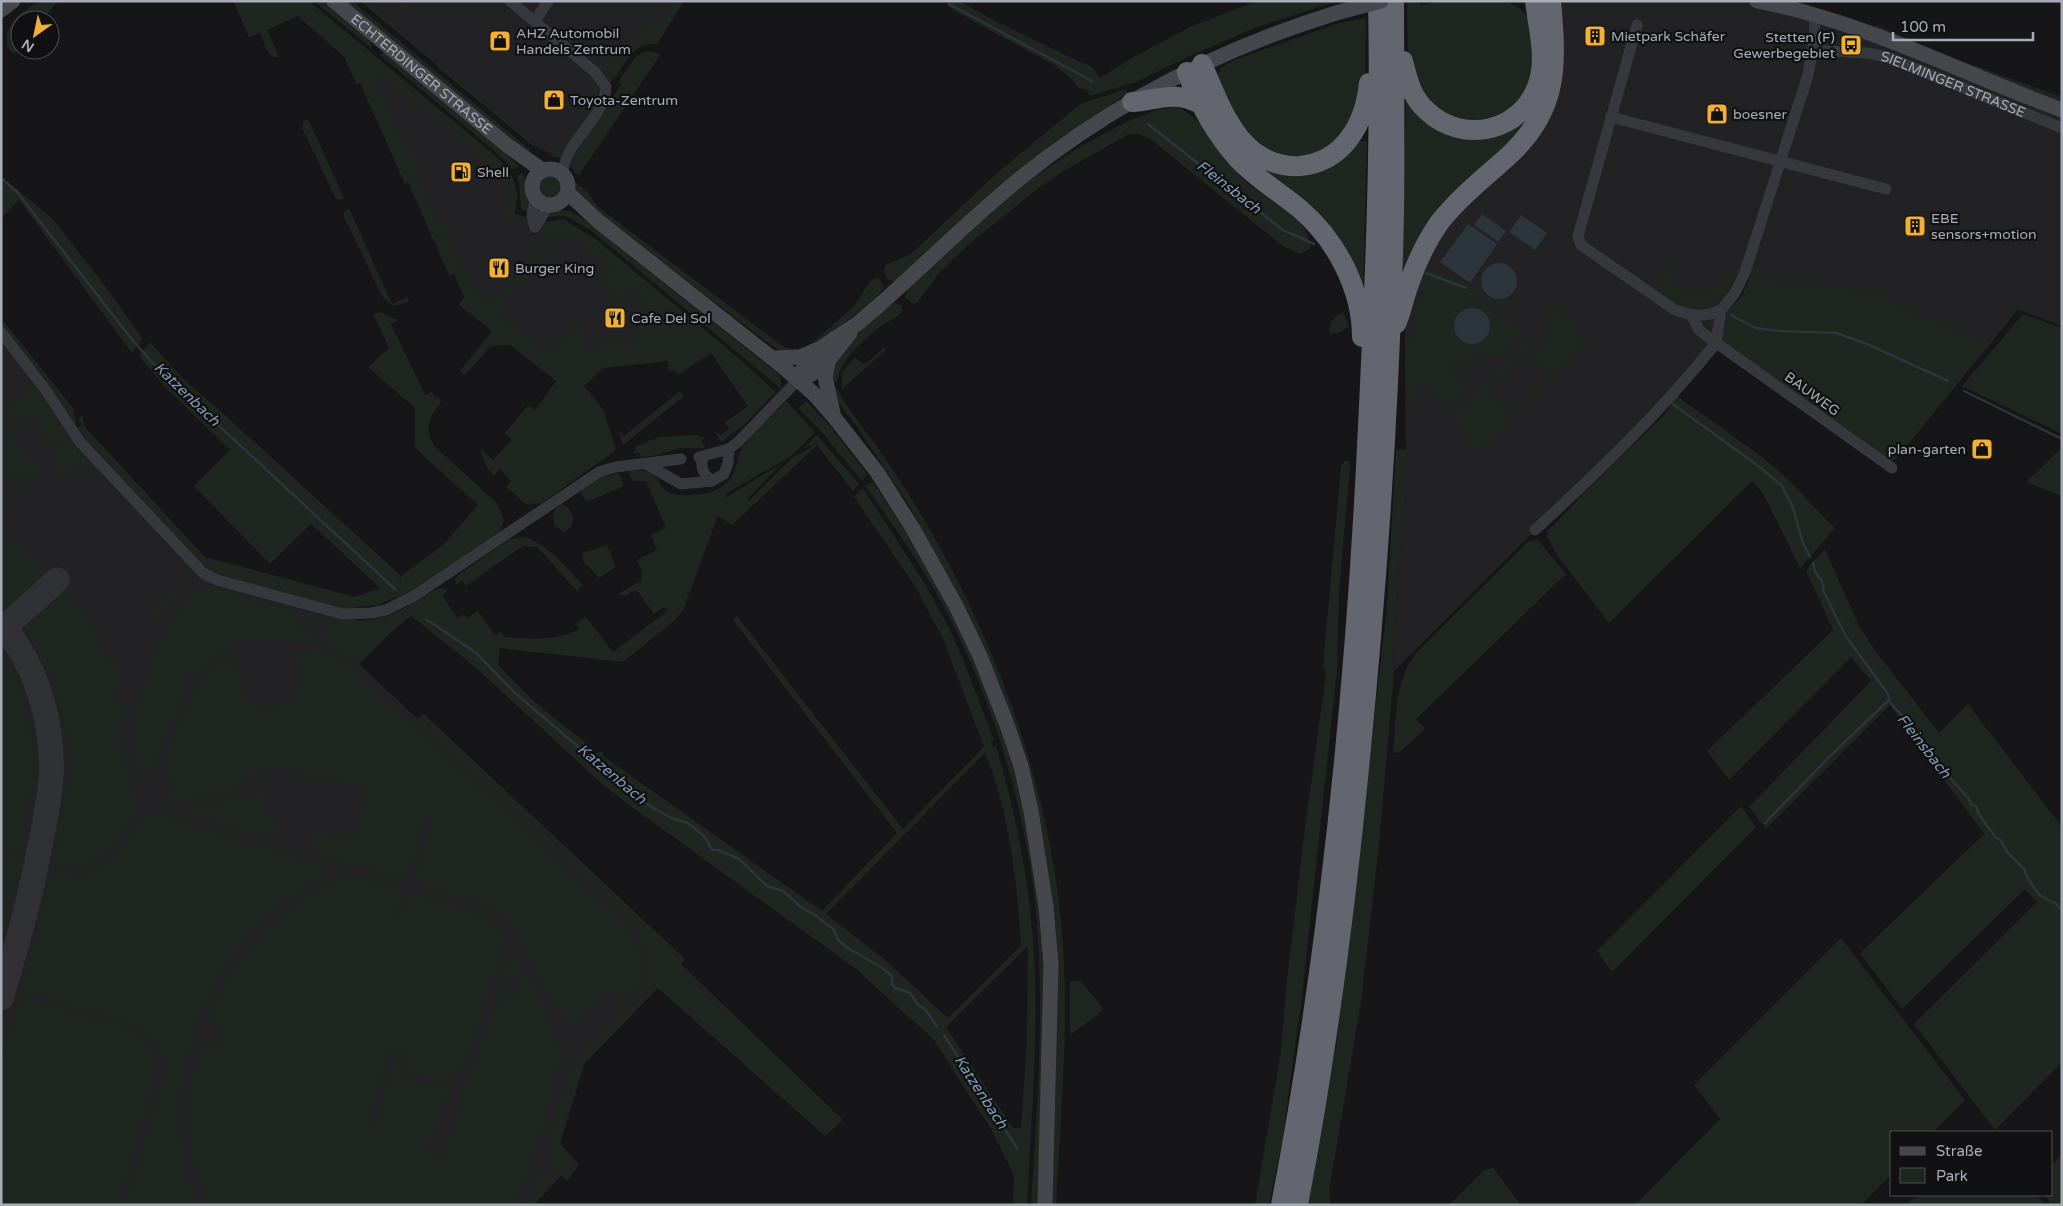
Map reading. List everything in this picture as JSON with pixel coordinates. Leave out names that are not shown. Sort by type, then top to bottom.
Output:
[{"type":"highway","points":[[1281,1205],[1314,1009],[1341,790],[1358,597],[1370,390],[1377,209],[1378,24],[1380,1]]},
{"type":"highway","points":[[1298,1205],[1331,1008],[1354,819],[1375,592],[1389,339],[1394,190],[1394,1]]},
{"type":"highway","points":[[1394,41],[1403,62],[1409,87],[1426,110],[1450,126],[1469,131],[1486,130],[1504,124],[1520,113],[1536,91],[1542,64],[1536,9],[1520,1]]},
{"type":"highway","points":[[1389,339],[1401,314],[1408,286],[1419,257],[1434,231],[1462,198],[1518,147],[1541,114],[1550,89],[1555,61],[1551,1]]},
{"type":"highway","points":[[1194,68],[1232,126],[1254,152],[1282,165],[1313,164],[1328,158],[1341,149],[1352,136],[1361,119],[1368,88],[1370,48],[1378,24]]},
{"type":"highway","points":[[1194,68],[1201,104],[1238,159],[1255,175],[1311,219],[1338,255],[1354,292],[1361,317],[1362,357],[1370,390]]},
{"type":"highway","points":[[1132,102],[1177,95],[1201,104]]},
{"type":"main road","points":[[1,10],[13,1]]},
{"type":"main road","name":"ECHTERDINGER STRASSE","points":[[334,1],[508,146],[538,175]]},
{"type":"main road","points":[[798,380],[814,374],[825,354],[1023,175],[1080,134],[1132,102],[1194,68],[1264,37],[1336,13],[1380,1]]},
{"type":"main road","name":"SIELMINGER STRASSE","points":[[1757,1],[1814,16],[1900,45],[2062,110]]},
{"type":"main road","points":[[559,200],[568,181],[563,174],[551,168],[538,175],[532,187],[535,197],[542,203],[559,200],[598,221],[774,358],[834,416],[890,492],[933,562],[980,656],[1021,766],[1031,811],[1043,889],[1051,964],[1045,1205]]},
{"type":"main road","points":[[774,358],[825,354]]},
{"type":"main road","points":[[825,354],[825,377],[834,416]]},
{"type":"street","points":[[510,1],[603,81],[606,87],[603,104],[568,155],[563,174]]},
{"type":"street","points":[[535,22],[548,1]]},
{"type":"street","points":[[1637,25],[1578,236],[1581,245],[1675,310],[1692,316],[1710,315],[1721,310],[1729,302],[1741,282],[1808,75],[1815,35],[1814,16]]},
{"type":"street","name":"SIELMINGER STRASSE","points":[[1813,50],[1867,53],[1887,58],[2062,128]]},
{"type":"street","points":[[1611,117],[1886,189]]},
{"type":"street","points":[[535,197],[532,216],[535,227],[559,200]]},
{"type":"street","points":[[1536,530],[1607,463],[1682,384],[1716,343],[1721,310]]},
{"type":"street","name":"BAUWEG","points":[[1692,316],[1699,330],[1716,343],[1892,468]]},
{"type":"street","points":[[1,332],[45,389],[74,435],[203,573],[217,580],[329,612],[363,614],[386,610],[434,584],[592,475],[615,467],[681,459]]},
{"type":"street","points":[[712,481],[702,471],[701,457],[729,449],[798,380]]},
{"type":"street","points":[[646,464],[681,484],[712,481],[724,474],[728,463],[729,449]]},
{"type":"shaded area","points":[[360,1],[680,1],[654,40],[639,43],[558,157],[531,144]]},
{"type":"shaded area","points":[[1551,1],[1762,2],[2062,110],[2062,326],[2016,309],[1987,345],[1838,287],[1749,279],[1741,282],[1729,302],[1716,343],[1535,530],[1394,671],[1392,656],[1406,481],[1405,334],[1408,286]]},
{"type":"shaded area","points":[[377,60],[505,169],[510,212],[557,228],[569,226],[710,340],[548,361],[472,302],[369,72]]},
{"type":"shaded area","points":[[1482,214],[1506,231],[1498,242],[1474,225]]},
{"type":"shaded area","points":[[1521,215],[1547,233],[1535,250],[1509,232]]},
{"type":"shaded area","points":[[1468,224],[1497,244],[1470,283],[1440,262]]},
{"type":"shaded area","points":[[1499,263],[1506,264],[1512,268],[1516,274],[1516,288],[1512,294],[1506,298],[1499,299],[1492,298],[1486,294],[1482,288],[1481,281],[1482,274],[1486,268],[1492,264]]},
{"type":"shaded area","points":[[1472,308],[1479,309],[1485,313],[1489,319],[1489,333],[1485,339],[1479,343],[1472,344],[1465,343],[1459,339],[1455,333],[1454,326],[1455,319],[1459,313],[1465,309]]},
{"type":"shaded area","points":[[1,322],[71,409],[76,427],[81,426],[105,450],[205,559],[355,599],[359,664],[671,955],[672,966],[581,1057],[553,1148],[571,1165],[534,1205],[1,1205]]},
{"type":"green space","points":[[39,1],[58,1],[50,10],[26,10]]},
{"type":"green space","points":[[233,1],[309,1],[498,158],[510,173],[516,187],[517,203],[512,221],[500,214],[498,208],[506,208],[506,182],[498,181],[498,175],[495,170],[378,74],[375,75],[404,144],[417,157],[417,171],[420,180],[441,224],[453,227],[446,237],[450,248],[461,255],[459,259],[463,262],[461,271],[475,290],[484,298],[495,300],[537,248],[545,257],[543,265],[537,261],[502,305],[507,309],[501,316],[544,350],[549,345],[555,349],[580,319],[588,340],[583,343],[587,351],[615,338],[619,346],[635,339],[633,332],[652,322],[637,291],[614,301],[603,280],[611,269],[569,235],[564,240],[558,236],[554,241],[559,245],[558,247],[551,246],[544,231],[544,222],[563,219],[597,240],[728,349],[776,392],[743,426],[721,442],[714,431],[721,435],[729,429],[725,422],[748,406],[711,353],[678,375],[674,370],[669,371],[668,361],[604,368],[584,386],[603,409],[616,450],[542,503],[526,504],[506,487],[511,481],[500,469],[494,476],[491,473],[483,460],[481,449],[493,460],[512,440],[505,433],[528,405],[535,410],[556,381],[510,345],[491,346],[465,375],[460,371],[492,331],[459,305],[464,297],[454,274],[449,275],[408,182],[405,184],[360,83],[356,84],[344,57],[298,16],[267,30],[279,57],[272,56],[260,33],[249,37]]},
{"type":"green space","points":[[314,1],[325,1],[359,29],[371,42],[371,48]]},
{"type":"green space","points":[[344,1],[352,1],[530,150],[528,156]]},
{"type":"green space","points":[[360,1],[367,1],[389,20],[404,1],[410,1],[390,26]]},
{"type":"green space","points":[[675,1],[684,1],[657,44],[649,44],[637,49],[627,59],[615,78],[603,67],[612,55],[618,59],[648,19],[658,23]]},
{"type":"green space","points":[[950,1],[959,1],[999,23],[1093,68],[1100,78],[1137,55],[1192,26],[1257,1],[1338,1],[1257,27],[1136,82],[1090,96],[1086,89],[1078,88],[1071,78],[1054,65],[953,10],[947,5]]},
{"type":"green space","points":[[1407,1],[1420,1],[1421,5],[1441,1],[1506,1],[1521,9],[1530,20],[1537,66],[1527,98],[1481,128],[1430,111],[1408,54]]},
{"type":"green space","points":[[1366,18],[1365,84],[1346,137],[1297,164],[1248,141],[1216,77],[1221,68],[1234,60],[1339,23]]},
{"type":"green space","points":[[1876,25],[1954,58],[2062,97],[2062,106],[1875,28]]},
{"type":"green space","points":[[10,27],[10,50],[7,47]]},
{"type":"green space","points":[[384,50],[490,139],[518,166],[517,168],[512,169],[498,154],[380,55]]},
{"type":"green space","points":[[644,52],[654,52],[660,55],[579,175],[574,172],[570,164],[579,146],[621,85],[618,82],[636,56]]},
{"type":"green space","points":[[1897,53],[2062,117],[2062,124],[1895,57]]},
{"type":"green space","points":[[438,63],[532,142],[547,151],[531,144],[436,66]]},
{"type":"green space","points":[[582,71],[595,84],[597,96],[590,114],[561,157],[557,158],[551,155],[555,148],[558,149],[594,96],[592,83],[588,78],[583,74],[579,79],[577,78]]},
{"type":"green space","points":[[1549,79],[1514,146],[1402,285],[1406,96],[1483,137]]},
{"type":"green space","points":[[1200,80],[1268,167],[1358,141],[1367,141],[1363,293],[1267,177]]},
{"type":"green space","points":[[1126,89],[1128,93],[1057,140],[991,194],[897,280],[893,282],[886,278],[884,271],[886,265],[911,254],[997,173],[1080,104]]},
{"type":"green space","points":[[1177,107],[1198,121],[1237,173],[1246,182],[1283,209],[1303,227],[1311,248],[1300,254],[1283,246],[1154,142],[1140,134],[1129,134],[1041,186],[968,245],[939,273],[917,303],[913,304],[905,297],[909,286],[1025,183],[1083,145],[1128,121],[1160,109]]},
{"type":"green space","points":[[308,119],[344,198],[339,200],[335,197],[302,128],[304,121]]},
{"type":"green space","points":[[522,172],[527,184],[529,213],[522,210],[521,206],[517,177]]},
{"type":"green space","points":[[1,176],[52,218],[105,286],[143,339],[132,353],[19,200],[1,219]]},
{"type":"green space","points":[[549,176],[557,180],[561,188],[557,196],[549,200],[541,196],[537,188],[541,180]]},
{"type":"green space","points":[[570,178],[587,191],[597,206],[784,347],[797,349],[810,345],[855,305],[871,280],[879,278],[884,287],[878,296],[815,347],[783,352],[616,228],[573,190]]},
{"type":"green space","points":[[349,208],[392,304],[408,297],[409,301],[394,306],[383,298],[344,217],[344,212]]},
{"type":"green space","points":[[556,210],[570,211],[585,220],[776,372],[781,378],[781,389],[593,232],[564,216],[546,217]]},
{"type":"green space","points":[[1674,261],[1679,294],[1718,288],[1728,275],[1734,276],[1725,292],[1713,304],[1697,309],[1688,308],[1666,297],[1655,288]]},
{"type":"green space","points":[[1429,266],[1458,278],[1467,285],[1479,284],[1486,294],[1494,298],[1514,299],[1517,304],[1510,311],[1492,301],[1469,296],[1468,300],[1499,312],[1524,333],[1502,356],[1474,355],[1475,361],[1453,363],[1454,379],[1475,378],[1475,381],[1452,403],[1443,406],[1419,382],[1412,417],[1408,419],[1405,363],[1413,316],[1424,288],[1421,279]],"holes":[[[1478,308],[1489,319],[1486,338],[1479,343],[1457,316],[1462,310]]]},
{"type":"green space","points":[[1750,278],[1839,287],[1883,296],[1908,310],[1986,342],[2022,299],[2025,301],[1896,459],[1889,461],[1720,344],[1727,311],[1742,296]]},
{"type":"green space","points":[[894,303],[901,305],[903,311],[877,329],[858,346],[846,360],[838,375],[837,382],[830,382],[832,367],[843,351],[869,322]]},
{"type":"green space","points":[[1557,307],[1580,327],[1577,334],[1588,342],[1480,453],[1475,450],[1455,420],[1456,412],[1526,341],[1531,340],[1532,346],[1490,391],[1512,413],[1549,376],[1531,358],[1547,338],[1547,313],[1549,310]]},
{"type":"green space","points":[[382,312],[398,320],[391,324],[425,395],[432,392],[433,395],[442,401],[429,422],[429,433],[434,446],[497,503],[504,520],[499,533],[412,591],[377,605],[346,608],[224,575],[209,568],[197,560],[84,436],[79,417],[82,416],[85,427],[205,557],[355,597],[380,588],[311,524],[270,564],[194,486],[230,450],[169,391],[139,356],[150,342],[184,380],[400,575],[399,583],[401,576],[443,545],[478,505],[416,449],[415,408],[368,367],[389,348],[373,314]]},
{"type":"green space","points":[[1343,312],[1349,326],[1339,333],[1330,333],[1330,323]]},
{"type":"green space","points":[[2023,314],[2062,328],[2062,434],[1962,386]]},
{"type":"green space","points":[[1,318],[73,408],[77,426],[46,379],[1,325]]},
{"type":"green space","points":[[884,348],[886,350],[842,389],[842,373],[855,357],[864,365]]},
{"type":"green space","points":[[35,385],[63,430],[92,465],[90,469],[59,473],[52,466],[55,443],[62,444],[62,439],[50,439],[49,445],[31,415],[15,423],[3,407]]},
{"type":"green space","points":[[834,386],[908,493],[941,549],[971,608],[997,668],[1020,730],[1038,793],[1052,856],[1064,955],[1064,1062],[1056,1205],[1053,1205],[1040,826],[965,612],[912,510],[858,428],[837,401]]},
{"type":"green space","points":[[680,391],[684,396],[623,445],[618,430],[624,436]]},
{"type":"green space","points":[[1677,396],[1779,471],[1835,528],[1800,568],[1764,495],[1752,481],[1609,623],[1557,555],[1547,536],[1548,531],[1664,415]]},
{"type":"green space","points":[[786,401],[815,432],[791,456],[727,493],[725,498],[781,464],[747,499],[749,501],[792,458],[812,447],[810,445],[803,449],[817,435],[859,484],[853,491],[817,445],[732,525],[718,516],[683,610],[675,620],[623,662],[500,648],[498,664],[556,720],[595,749],[593,754],[603,751],[603,756],[822,911],[897,833],[733,620],[737,616],[903,829],[984,747],[944,641],[915,586],[854,497],[863,488],[925,584],[950,630],[994,740],[991,741],[993,747],[996,746],[1010,797],[1025,873],[1034,951],[1036,1014],[1027,1205],[1013,1205],[1014,1175],[991,1129],[934,1040],[856,969],[601,783],[475,667],[411,616],[389,634],[359,664],[334,648],[317,643],[264,639],[233,644],[233,647],[209,663],[195,679],[186,674],[182,682],[190,687],[179,708],[154,768],[147,775],[138,774],[132,732],[139,689],[143,688],[151,666],[149,664],[153,653],[171,620],[187,599],[205,585],[303,613],[298,629],[322,635],[325,623],[313,618],[314,615],[349,621],[384,617],[405,608],[428,593],[443,588],[447,591],[442,595],[457,618],[464,614],[467,618],[478,611],[495,635],[501,632],[504,637],[533,639],[562,636],[579,629],[576,624],[586,617],[613,652],[667,611],[664,607],[654,614],[637,591],[633,591],[626,596],[618,594],[641,581],[642,571],[637,560],[657,550],[651,535],[666,528],[646,481],[633,481],[629,475],[630,471],[649,472],[654,475],[667,492],[674,494],[700,494],[717,489],[730,479],[743,446]],"holes":[[[985,753],[1000,798],[1011,847],[1021,945],[948,1018],[883,958],[826,914]],[[1028,946],[1027,1041],[1021,1128],[1013,1128],[946,1027]]]},
{"type":"green space","points":[[806,401],[830,426],[867,474],[862,481],[819,429],[798,408]]},
{"type":"green space","points":[[1,410],[14,425],[9,428],[26,455],[43,466],[45,472],[42,476],[21,479],[1,477]]},
{"type":"green space","points":[[696,435],[705,438],[701,440],[706,448],[680,448],[657,455],[640,457],[640,453],[633,454],[636,449],[635,447],[659,437]]},
{"type":"green space","points":[[2062,447],[2062,496],[2026,482]]},
{"type":"green space","points":[[1406,449],[1406,481],[1392,656],[1394,671],[1379,845],[1361,1002],[1329,1191],[1331,1205],[1307,1205],[1337,1041],[1387,607],[1396,450]]},
{"type":"green space","points":[[1345,461],[1349,461],[1350,467],[1339,592],[1337,671],[1302,997],[1282,1142],[1269,1205],[1255,1205],[1281,1051],[1287,979],[1305,828],[1326,674],[1323,666],[1341,466]]},
{"type":"green space","points":[[619,473],[624,486],[586,502],[581,493],[582,489],[600,478]]},
{"type":"green space","points":[[873,482],[909,536],[959,623],[1009,747],[1020,790],[1034,853],[1045,947],[1039,1205],[1031,1205],[1039,1064],[1039,958],[1032,878],[1024,832],[1000,740],[966,652],[946,610],[923,571],[865,486]]},
{"type":"green space","points":[[36,489],[38,494],[5,502],[1,506],[1,490]]},
{"type":"green space","points":[[562,504],[568,507],[574,518],[570,528],[564,532],[555,526],[553,519],[556,508]]},
{"type":"green space","points":[[1,528],[29,551],[52,576],[15,611],[1,598]]},
{"type":"green space","points":[[527,537],[543,546],[582,584],[578,592],[537,547],[523,546],[466,586],[462,580],[456,585],[455,578],[458,575],[510,539]]},
{"type":"green space","points":[[1538,540],[1566,574],[1416,719],[1425,729],[1400,752],[1393,753],[1397,701],[1403,676],[1416,653],[1529,541]]},
{"type":"green space","points":[[607,545],[616,567],[599,578],[582,560],[583,553]]},
{"type":"green space","points":[[1825,549],[1859,626],[1874,649],[1939,733],[1968,704],[2062,827],[2062,1062],[1995,1130],[1914,1024],[2037,902],[2025,889],[1902,1009],[1860,953],[1984,834],[1890,705],[1766,829],[1749,807],[1871,681],[1851,657],[1729,780],[1707,751],[1833,630],[1806,570]]},
{"type":"green space","points":[[188,569],[191,574],[189,580],[162,619],[147,611],[151,605],[140,593],[142,591],[155,604],[186,577],[182,572]]},
{"type":"green space","points":[[62,586],[85,610],[107,659],[124,669],[116,699],[127,702],[124,748],[137,805],[134,818],[109,850],[92,863],[81,866],[53,864],[65,796],[67,769],[66,737],[59,702],[47,669],[21,623]]},
{"type":"green space","points":[[318,648],[328,651],[347,663],[626,924],[640,950],[643,973],[641,980],[624,1002],[611,990],[572,1029],[553,1005],[539,981],[522,942],[506,920],[486,906],[429,889],[414,878],[432,820],[426,818],[408,876],[402,880],[308,851],[315,830],[351,842],[367,790],[326,778],[325,782],[280,769],[256,774],[236,790],[171,805],[164,802],[167,793],[169,794],[170,792],[168,790],[171,780],[164,776],[166,756],[170,743],[193,694],[214,667],[225,661],[235,664],[239,672],[241,689],[247,698],[260,706],[276,706],[286,701],[296,688],[298,682],[297,653]]},
{"type":"green space","points":[[1,652],[25,702],[33,751],[33,775],[22,854],[1,848]]},
{"type":"green space","points":[[424,714],[685,959],[681,964],[843,1120],[825,1136],[658,988],[585,1063],[560,1143],[579,1165],[567,1181],[550,1165],[544,1154],[575,1057],[634,999],[646,981],[646,957],[637,930],[628,918],[428,731],[418,719]]},
{"type":"green space","points":[[262,791],[267,792],[262,811],[282,820],[275,841],[182,813],[184,810]]},
{"type":"green space","points":[[1741,806],[1756,827],[1612,972],[1597,951]]},
{"type":"green space","points":[[157,814],[305,860],[326,868],[328,871],[326,876],[285,902],[250,935],[222,974],[201,1016],[187,1062],[181,1110],[185,1158],[197,1205],[125,1205],[164,1071],[161,1054],[154,1042],[149,1036],[129,1024],[21,990],[51,874],[59,872],[86,873],[95,870],[111,858],[143,818],[147,815]]},
{"type":"green space","points":[[1,853],[21,859],[1,942]]},
{"type":"green space","points":[[348,874],[401,890],[395,918],[399,919],[406,895],[409,893],[464,908],[478,914],[500,929],[506,938],[470,1056],[468,1055],[453,1081],[444,1084],[412,1075],[408,1072],[406,1056],[391,1050],[367,1128],[373,1129],[395,1055],[402,1059],[405,1075],[408,1078],[450,1090],[434,1142],[427,1143],[424,1150],[443,1156],[469,1068],[474,1062],[488,1017],[492,1017],[499,997],[495,995],[502,986],[509,987],[507,996],[515,998],[520,982],[504,977],[503,974],[507,956],[510,953],[518,955],[542,1000],[557,1037],[560,1061],[544,1128],[527,1175],[513,1205],[208,1205],[198,1180],[193,1160],[188,1111],[198,1045],[203,1043],[217,1046],[223,1028],[207,1020],[231,973],[263,933],[302,899]]},
{"type":"green space","points":[[1841,938],[1965,1100],[1934,1131],[1890,1131],[1890,1176],[1861,1205],[1635,1205],[1720,1119],[1694,1085]]},
{"type":"green space","points":[[1070,981],[1081,981],[1102,1007],[1101,1012],[1070,1035]]},
{"type":"green space","points":[[21,996],[128,1028],[145,1039],[153,1049],[158,1069],[119,1205],[1,1205],[1,1059]]},
{"type":"green space","points":[[2062,1154],[2062,1205],[2052,1205],[2045,1196],[2053,1196],[2053,1164]]},
{"type":"green space","points":[[1493,1168],[1521,1205],[1449,1205],[1484,1170]]},
{"type":"green space","points":[[541,1171],[548,1173],[556,1180],[533,1205],[525,1205],[538,1173]]},
{"type":"green space","points":[[1916,1196],[2038,1196],[2045,1205],[1907,1205]]},
{"type":"waterway","name":"Fleinsbach","points":[[949,4],[1092,81]]},
{"type":"waterway","name":"Fleinsbach","points":[[1148,124],[1283,230],[1314,244]]},
{"type":"waterway","name":"Katzenbach","points":[[1,178],[17,192],[134,342],[161,372],[396,590]]},
{"type":"waterway","name":"Fleinsbach","points":[[1426,273],[1466,288]]},
{"type":"waterway","points":[[1731,315],[1755,328],[1836,333],[1867,344],[1948,381]]},
{"type":"waterway","points":[[1964,391],[2062,439]]},
{"type":"waterway","name":"Fleinsbach","points":[[1670,402],[1761,468],[1782,486],[1793,508],[1803,543],[1810,557]]},
{"type":"waterway","name":"Fleinsbach","points":[[1813,563],[1815,572],[1822,581],[1824,592],[1845,635],[1888,694],[1893,706],[1903,716],[1971,804],[1977,807],[1978,813],[1996,838],[2000,840],[2008,853],[2025,870],[2034,888],[2041,896],[2056,904],[2062,910]]},
{"type":"waterway","name":"Katzenbach","points":[[426,619],[475,652],[515,693],[596,762],[610,771],[622,785],[650,806],[671,818],[688,823],[705,837],[712,850],[718,850],[739,859],[767,886],[783,891],[802,908],[814,914],[834,930],[838,940],[846,947],[881,967],[892,976],[892,984],[895,988],[910,993],[918,1005],[925,1009],[937,1027]]},
{"type":"waterway","points":[[1765,823],[1829,757],[1888,701]]},
{"type":"waterway","name":"Katzenbach","points":[[944,1035],[1017,1148]]},
{"type":"taxiway","points":[[5,627],[57,580]]},
{"type":"taxiway","points":[[1,623],[14,640],[24,658],[41,696],[50,737],[51,758],[49,797],[35,869],[22,925],[1,998]]},
{"type":"place","name":"Mietpark Schäfer","points":[[1595,36]]},
{"type":"place","name":"AHZ Automobil Handels Zentrum","points":[[500,41]]},
{"type":"place","name":"Stetten (F) Gewerbegebiet","points":[[1851,45]]},
{"type":"place","name":"Toyota-Zentrum","points":[[554,100]]},
{"type":"place","name":"boesner","points":[[1717,114]]},
{"type":"place","name":"Shell","points":[[461,172]]},
{"type":"place","name":"EBE sensors+motion","points":[[1915,226]]},
{"type":"place","name":"Burger King","points":[[499,268]]},
{"type":"place","name":"Cafe Del Sol","points":[[615,318]]},
{"type":"place","name":"plan-garten","points":[[1982,449]]}]
